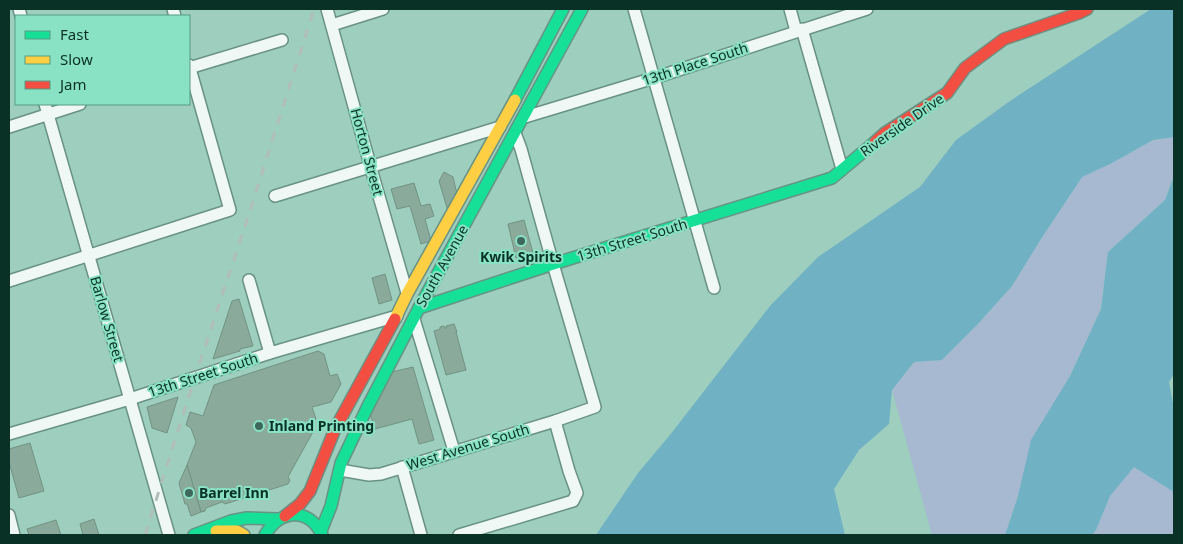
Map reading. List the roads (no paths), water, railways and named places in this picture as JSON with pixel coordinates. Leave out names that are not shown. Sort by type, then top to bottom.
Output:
[{"type":"main road","name":"South Avenue","points":[[266,535],[270,527],[281,517],[296,510],[304,501],[313,485],[335,429],[563,9]]},
{"type":"main road","name":"South Avenue","points":[[322,533],[331,506],[341,463],[368,406],[416,313],[582,9]]},
{"type":"main road","name":"Riverside Drive","points":[[842,169],[885,133],[947,94],[965,68],[999,42],[1087,9]]},
{"type":"main road","name":"13th Street South","points":[[416,313],[553,264],[832,178],[842,169]]},
{"type":"main road","name":"South Avenue","points":[[281,517],[297,514],[303,516],[316,524],[322,533]]},
{"type":"main road","points":[[194,535],[247,518],[281,517]]},
{"type":"main road","points":[[208,531],[237,531],[244,535]]},
{"type":"street","name":"Horton Street","points":[[327,9],[408,294]]},
{"type":"street","points":[[332,25],[383,9]]},
{"type":"street","points":[[634,9],[714,288]]},
{"type":"street","points":[[790,9],[800,30],[842,169]]},
{"type":"street","name":"13th Place South","points":[[523,117],[654,78],[867,9]]},
{"type":"street","points":[[190,67],[282,40]]},
{"type":"street","points":[[9,281],[230,210],[190,70]]},
{"type":"street","points":[[9,127],[47,109],[73,105]]},
{"type":"street","name":"Barlow Street","points":[[47,109],[169,535]]},
{"type":"street","points":[[275,196],[501,126]]},
{"type":"street","points":[[515,133],[553,264]]},
{"type":"street","name":"West Avenue South","points":[[340,470],[369,475],[381,474],[595,407],[553,264]]},
{"type":"street","points":[[249,280],[270,353]]},
{"type":"street","points":[[416,313],[454,452]]},
{"type":"street","name":"13th Street South","points":[[9,434],[130,399],[270,353],[398,316]]},
{"type":"street","points":[[459,535],[573,501],[577,493],[555,421]]},
{"type":"street","points":[[402,467],[421,535]]},
{"type":"street","points":[[9,515],[14,535]]},
{"type":"railway","points":[[145,535],[314,9]]},
{"type":"place","name":"Kwik Spirits","points":[[521,241]]},
{"type":"place","name":"Inland Printing","points":[[259,426]]},
{"type":"place","name":"Barrel Inn","points":[[189,493]]}]
